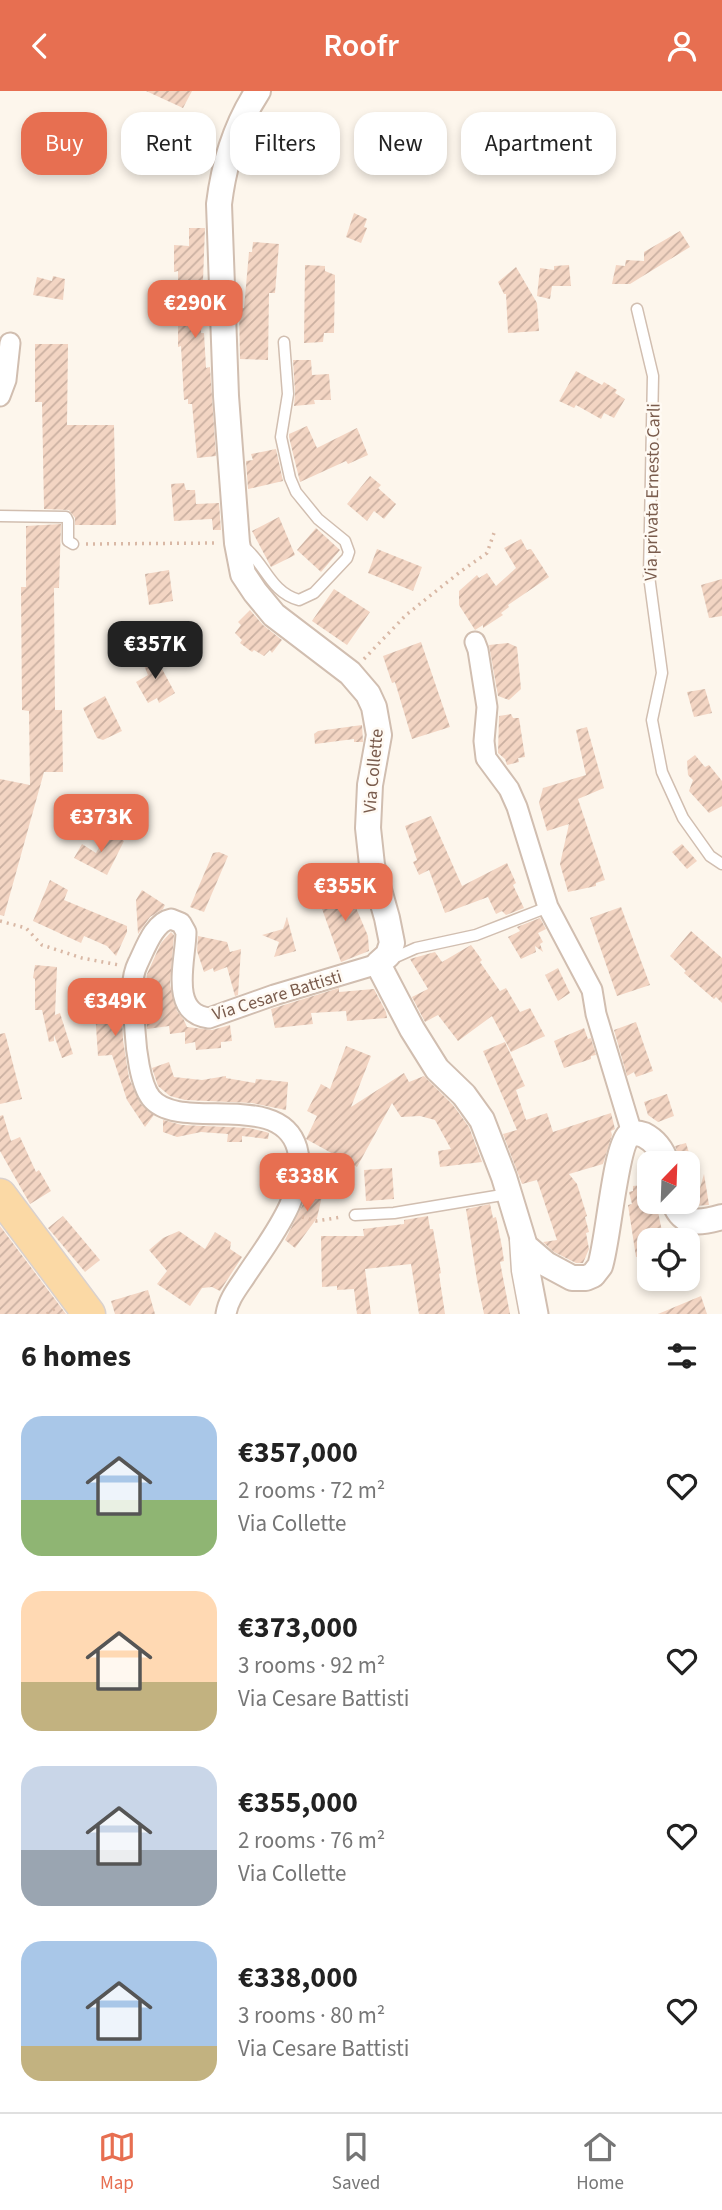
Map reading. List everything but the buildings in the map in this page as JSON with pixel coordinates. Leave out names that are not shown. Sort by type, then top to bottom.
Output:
[{"type":"main road","points":[[0,1195],[89,1314]]},
{"type":"street","name":"Via Collette","points":[[258,91],[233,141],[219,204],[226,395],[237,543],[243,573],[254,592],[274,615],[350,673],[368,694],[379,735],[370,785],[368,828],[372,865],[392,943],[388,955],[379,964]]},
{"type":"street","points":[[0,396],[6,380],[10,343]]},
{"type":"street","points":[[475,642],[483,673],[487,707],[484,741],[486,758],[509,789],[548,907],[592,990],[596,1014],[632,1133],[625,1144],[609,1214],[602,1261],[597,1271],[586,1278],[572,1278],[546,1264],[525,1246]]},
{"type":"street","name":"Via Cesare Battisti","points":[[226,1314],[232,1297],[287,1212],[299,1158],[293,1137],[281,1125],[266,1118],[170,1110],[150,1097],[136,1047],[134,970],[160,923],[171,919],[181,923],[186,932],[183,997],[190,1010],[202,1017],[216,1017],[274,995],[379,964]]},
{"type":"street","points":[[379,964],[412,1029],[437,1069],[464,1095],[482,1120],[525,1246],[538,1314]]},
{"type":"street","points":[[632,1133],[640,1133],[650,1138],[661,1151]]},
{"type":"street","points":[[682,1215],[691,1221],[700,1222],[722,1217]]},
{"type":"lane","name":"Via privata Ernesto Carli","points":[[637,309],[653,376],[649,576],[662,673],[652,720],[662,772],[683,818],[710,856],[722,864]]},
{"type":"lane","points":[[237,543],[247,548],[268,579],[281,591],[299,600],[314,593],[348,555],[349,546],[318,519],[296,492],[289,478],[281,437],[288,394],[284,342]]},
{"type":"lane","points":[[0,516],[66,517],[68,541],[73,544]]},
{"type":"lane","name":"Via Cesare Battisti","points":[[379,964],[416,949],[476,935],[548,907]]},
{"type":"lane","points":[[355,1215],[394,1213],[509,1194]]},
{"type":"lane","points":[[516,1218],[514,1246],[524,1314]]},
{"type":"path","points":[[350,673],[406,615],[487,553],[495,533]]},
{"type":"path","points":[[73,544],[237,543]]},
{"type":"path","points":[[0,921],[26,928],[42,945],[134,970]]},
{"type":"path","points":[[287,1212],[316,1221],[355,1215]]}]
